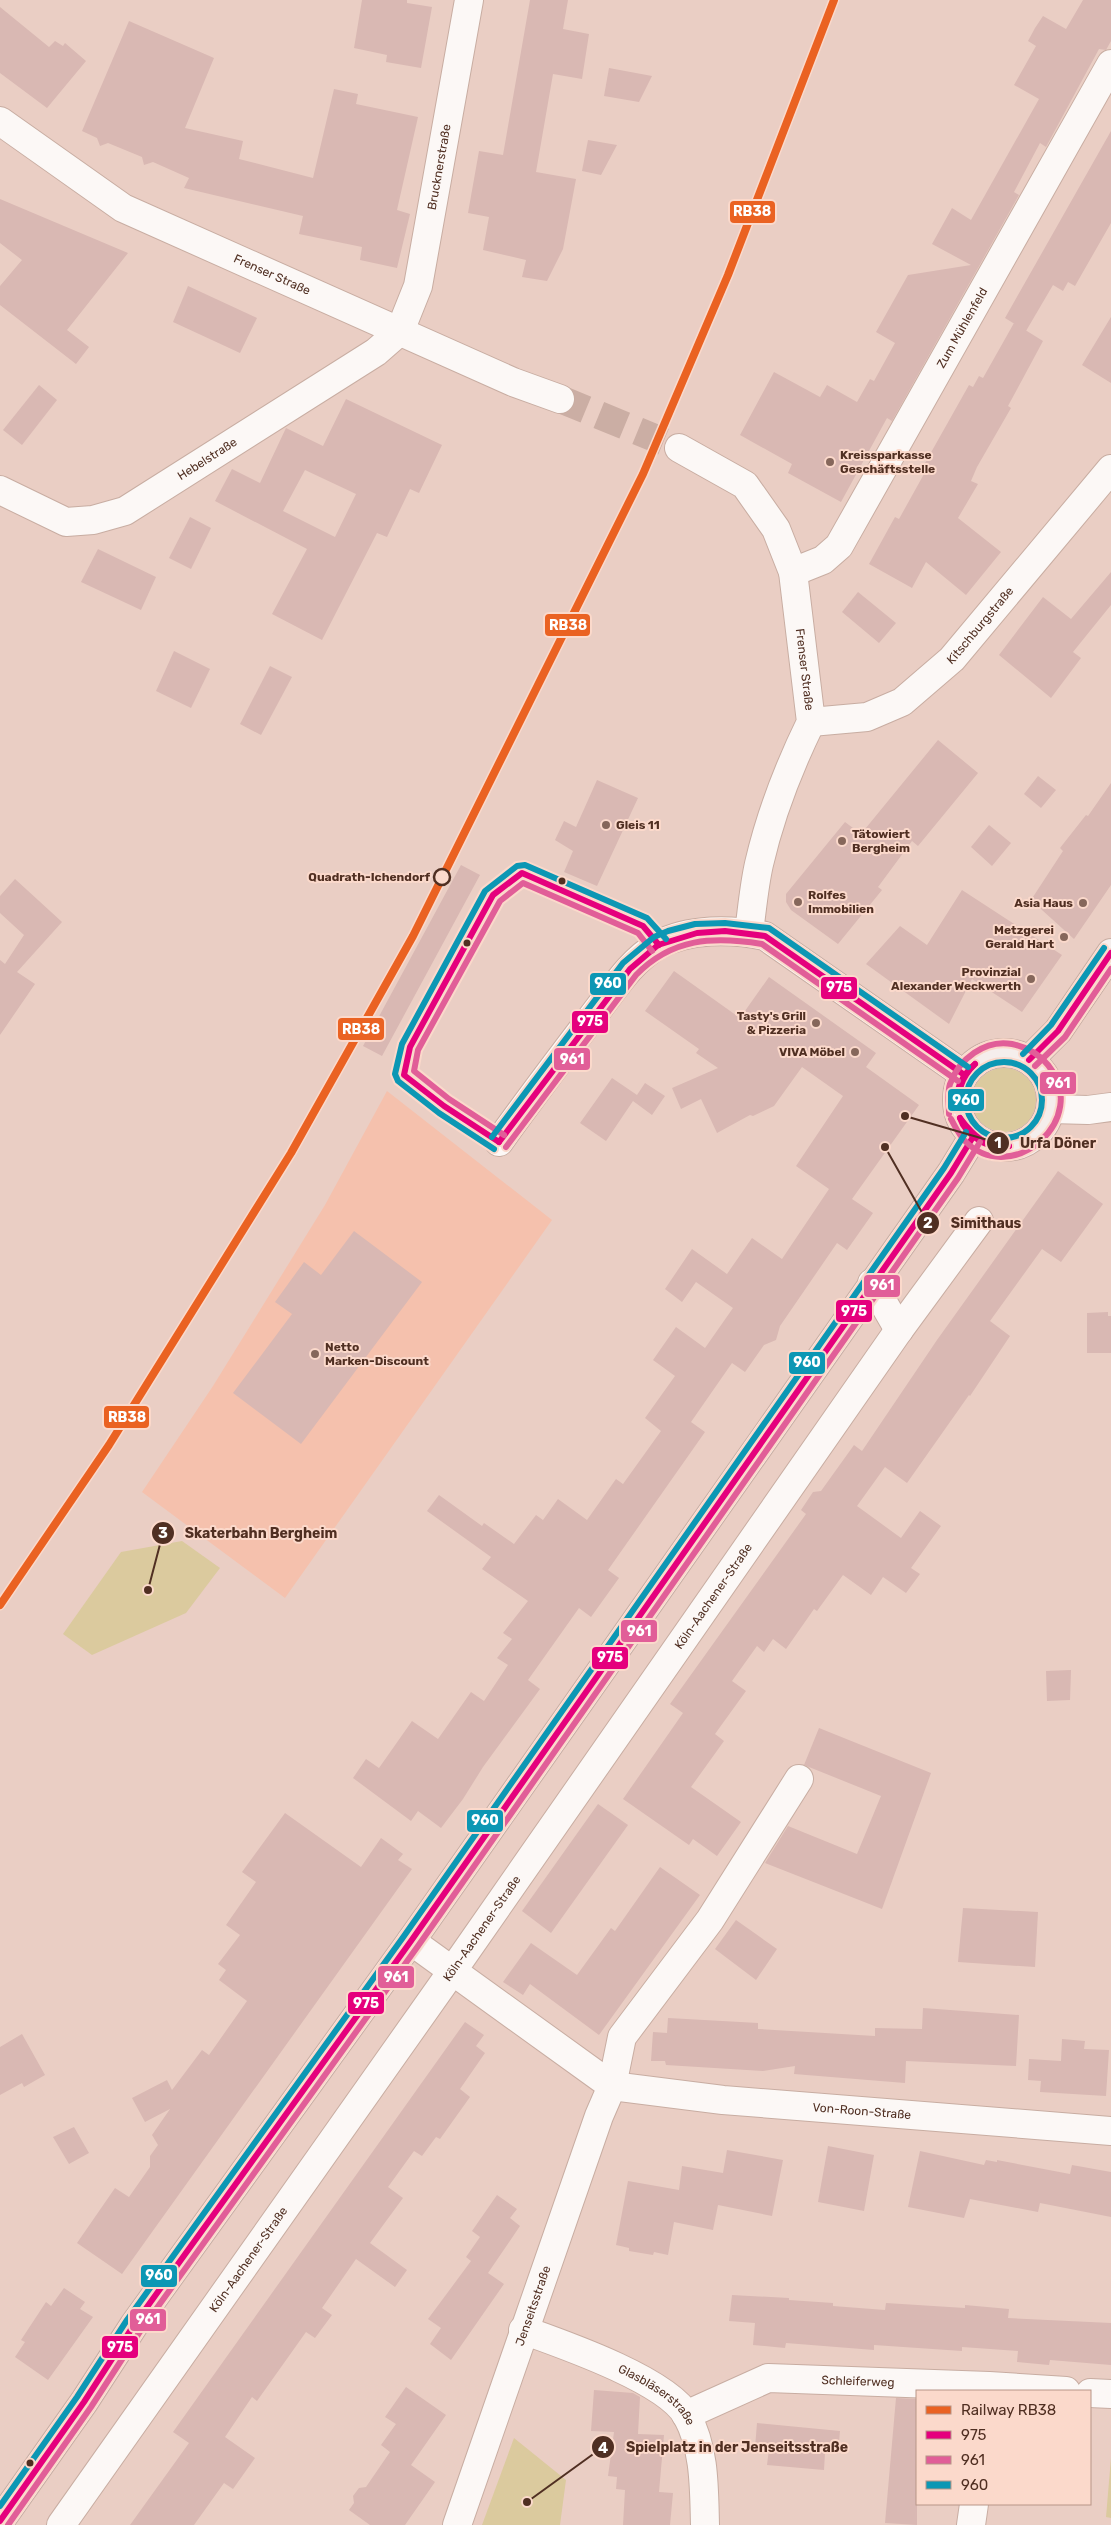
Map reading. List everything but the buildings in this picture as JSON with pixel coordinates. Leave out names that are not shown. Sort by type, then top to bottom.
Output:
[{"type":"main road","points":[[1029,1060],[1058,1031],[1111,953]]},
{"type":"main road","points":[[1001,1052],[1016,1054],[1029,1060],[1040,1069],[1047,1080],[1051,1093],[1051,1109],[1039,1133],[1027,1142],[1014,1147],[999,1148],[985,1144],[973,1137],[964,1127],[958,1114],[956,1101],[958,1087],[963,1074],[973,1063],[986,1055],[1001,1052]]},
{"type":"main road","points":[[0,2521],[84,2402],[134,2325],[411,1941],[951,1172],[973,1137]]},
{"type":"street","name":"Brucknerstraße","points":[[400,331],[418,286],[469,0]]},
{"type":"street","name":"Zum Mühlenfeld","points":[[793,572],[823,560],[839,546],[1111,64]]},
{"type":"street","name":"Frenser Straße","points":[[0,120],[123,208],[512,382],[560,399]]},
{"type":"street","name":"Hebelstraße","points":[[0,490],[66,522],[93,520],[125,511],[376,352],[400,331]]},
{"type":"street","name":"Frenser Straße","points":[[679,448],[745,485],[776,529],[793,572],[811,722],[769,828],[757,873],[749,932]]},
{"type":"street","name":"Kitschburgstraße","points":[[811,722],[867,717],[902,702],[952,659],[1111,469]]},
{"type":"street","points":[[499,1142],[536,1089],[636,960],[658,945],[678,937],[722,931],[749,932],[765,936],[781,945],[963,1074]]},
{"type":"street","points":[[1051,1109],[1088,1110],[1111,1107]]},
{"type":"street","name":"Köln-Aachener-Straße","points":[[61,2525],[899,1330],[979,1222]]},
{"type":"street","points":[[872,1283],[899,1330]]},
{"type":"street","points":[[612,2086],[622,2037],[710,1920],[799,1779]]},
{"type":"street","name":"Von-Roon-Straße","points":[[411,1941],[612,2086],[724,2100],[1111,2131]]},
{"type":"street","name":"Jenseitsstraße","points":[[457,2525],[523,2330],[599,2116],[612,2086]]},
{"type":"street","name":"Glasbläserstraße","points":[[523,2330],[590,2354],[646,2383],[669,2398],[686,2415],[697,2438],[704,2483],[705,2525]]},
{"type":"street","name":"Schleiferweg","points":[[686,2415],[768,2378],[1040,2390]]},
{"type":"street","points":[[1091,2393],[1111,2394]]},
{"type":"street","points":[[971,2525],[974,2505]]},
{"type":"shaded area","points":[[1004,1068],[1022,1073],[1027,1077],[1031,1082],[1036,1100],[1031,1118],[1027,1123],[1022,1127],[1004,1132],[986,1127],[981,1123],[977,1118],[972,1100],[977,1082],[981,1077],[986,1073]]},
{"type":"shaded area","points":[[387,1091],[552,1220],[285,1598],[142,1492],[213,1386],[325,1205]]},
{"type":"shaded area","points":[[182,1541],[220,1568],[186,1613],[92,1655],[63,1634],[121,1552]]},
{"type":"shaded area","points":[[514,2438],[566,2480],[560,2525],[482,2525]]},
{"type":"shaded area","points":[[1111,2458],[1111,2518],[1106,2517]]},
{"type":"tunnel","points":[[560,399],[679,448]]},
{"type":"rail line","name":"RB38","points":[[0,1605],[109,1445],[291,1153],[413,936],[643,474],[728,275],[834,0]]},
{"type":"transit line","name":"960","points":[[494,1149],[439,1113],[398,1081],[395,1074],[402,1044],[485,891],[517,866],[525,865],[647,918],[666,939]]},
{"type":"transit line","name":"975","points":[[499,1142],[444,1106],[404,1075],[410,1047],[493,895],[522,873],[643,926],[659,945]]},
{"type":"transit line","name":"961","points":[[504,1135],[449,1099],[414,1071],[418,1050],[500,901],[523,883],[638,933],[652,951]]},
{"type":"transit line","name":"960","points":[[492,1137],[623,963],[654,937],[695,924],[725,923],[769,928],[968,1067]]},
{"type":"transit line","name":"975","points":[[499,1142],[630,969],[658,945],[697,933],[725,931],[765,936],[963,1074]]},
{"type":"transit line","name":"961","points":[[506,1147],[636,975],[664,953],[694,943],[727,940],[762,944],[958,1081]]},
{"type":"transit line","name":"960","points":[[1023,1054],[1051,1025],[1104,948]]},
{"type":"transit line","name":"975","points":[[1029,1060],[1058,1031],[1111,953]]},
{"type":"transit line","name":"961","points":[[1035,1066],[1065,1037],[1111,969]]},
{"type":"transit line","name":"961","points":[[949,1114],[949,1091],[954,1075],[966,1059],[983,1048],[992,1045],[1012,1044],[1032,1052],[1048,1065],[1059,1085],[1060,1106],[1053,1125],[1041,1141],[1024,1152],[1004,1157],[984,1154],[965,1141],[951,1119]]},
{"type":"transit line","name":"960","points":[[1004,1062],[1018,1065],[1031,1073],[1039,1086],[1042,1100],[1039,1114],[1031,1127],[1018,1135],[1004,1138],[990,1135],[977,1127],[969,1114],[966,1100],[969,1086],[977,1073],[990,1065],[1004,1062]]},
{"type":"transit line","name":"975","points":[[958,1110],[957,1097],[960,1084],[966,1073],[975,1064]]},
{"type":"transit line","name":"975","points":[[958,1110],[961,1085],[966,1074],[975,1064]]},
{"type":"transit line","name":"975","points":[[960,1118],[981,1140],[994,1146],[1009,1146]]},
{"type":"transit line","name":"975","points":[[960,1118],[968,1131],[980,1141],[994,1146],[1009,1146]]},
{"type":"transit line","name":"960","points":[[0,2506],[77,2397],[127,2320],[404,1936],[944,1168],[966,1132]]},
{"type":"transit line","name":"975","points":[[0,2521],[84,2402],[134,2325],[411,1941],[951,1173],[973,1137]]},
{"type":"transit line","name":"961","points":[[8,2525],[91,2407],[141,2330],[418,1946],[958,1178],[980,1142]]},
{"type":"place","name":"Kreissparkasse Geschäftsstelle","points":[[830,462]]},
{"type":"place","name":"Gleis 11","points":[[606,825]]},
{"type":"place","name":"Tätowiert Bergheim","points":[[842,841]]},
{"type":"place","name":"Quadrath-Ichendorf","points":[[442,877]]},
{"type":"place","name":"Rolfes Immobilien","points":[[798,902]]},
{"type":"place","name":"Asia Haus","points":[[1083,903]]},
{"type":"place","name":"Metzgerei Gerald Hart","points":[[1064,937]]},
{"type":"place","name":"Provinzial Alexander Weckwerth","points":[[1031,979]]},
{"type":"place","name":"Tasty's Grill & Pizzeria","points":[[816,1023]]},
{"type":"place","name":"VIVA Möbel","points":[[855,1052]]},
{"type":"place","name":"Urfa Döner","points":[[905,1116]]},
{"type":"place","name":"Simithaus","points":[[885,1147]]},
{"type":"place","name":"Netto Marken-Discount","points":[[315,1354]]},
{"type":"place","name":"Skaterbahn Bergheim","points":[[148,1590]]},
{"type":"place","name":"Spielplatz in der Jenseitsstraße","points":[[527,2502]]}]
